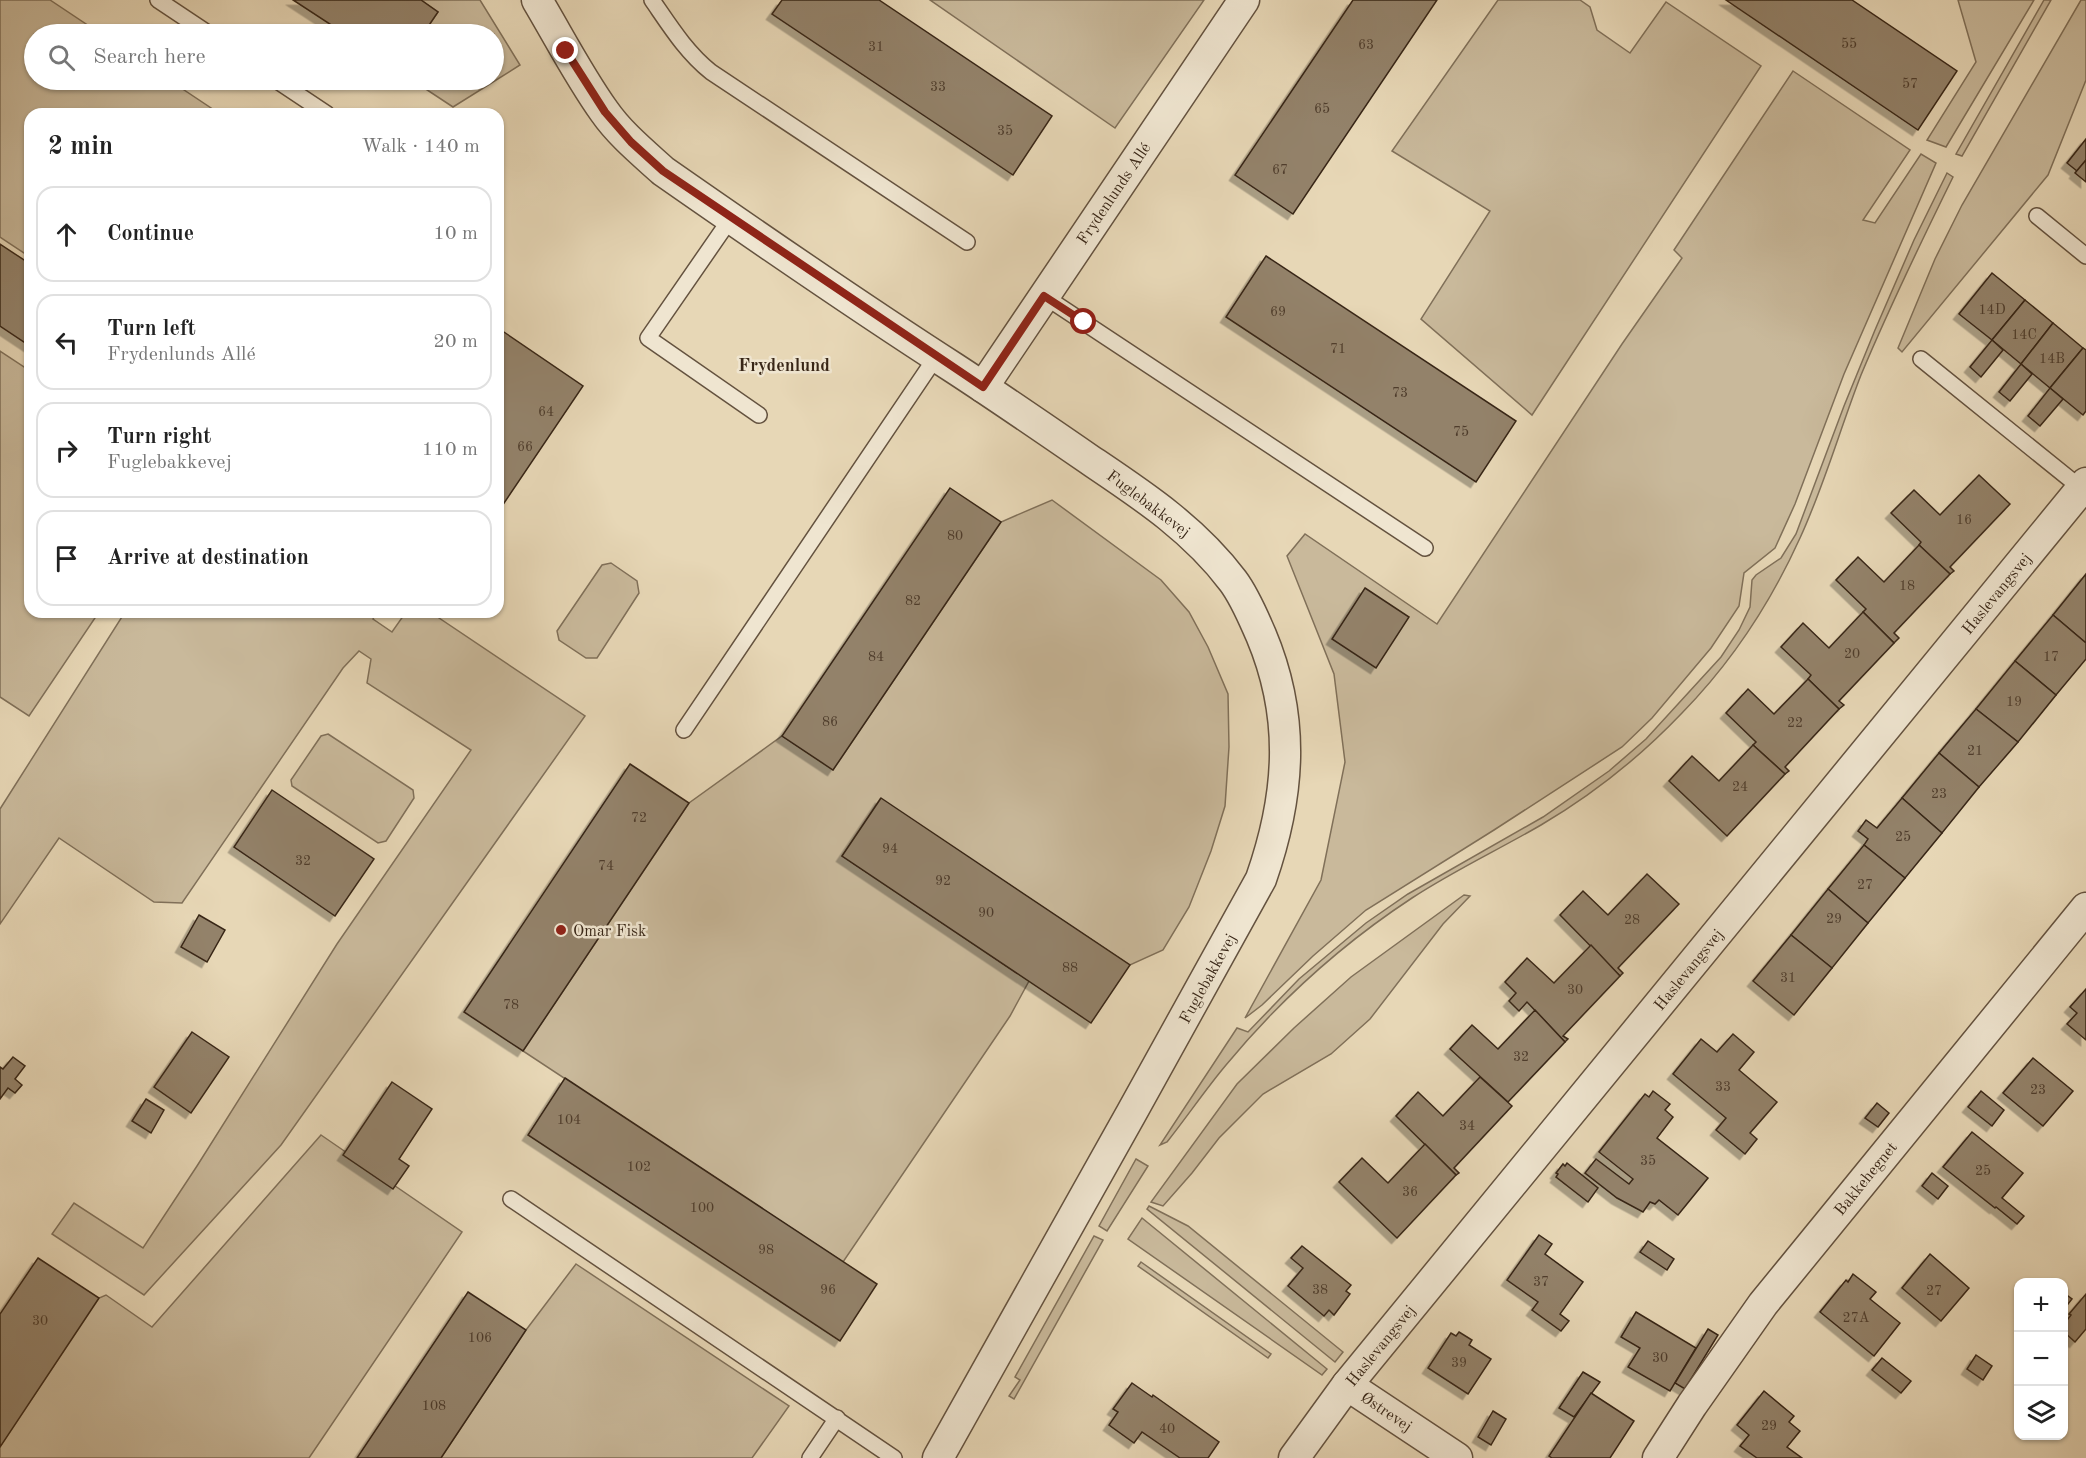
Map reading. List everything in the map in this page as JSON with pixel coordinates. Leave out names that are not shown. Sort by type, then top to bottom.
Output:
[{"type":"street","name":"Frydenlunds Allé","points":[[983,387],[1244,0]]},
{"type":"street","name":"Fuglebakkevej","points":[[543,2],[566,51],[605,112],[631,142],[663,171],[983,387],[1185,527],[1234,582],[1266,648],[1277,684],[1284,733],[1284,783],[1280,815],[1261,879],[938,1458]]},
{"type":"street","name":"Haslevangsvej","points":[[1294,1458],[1347,1384],[2084,486]]},
{"type":"street","name":"Bakkehegnet","points":[[1658,1458],[1763,1304],[2086,908]]},
{"type":"street","name":"Østrevej","points":[[1347,1384],[1457,1458]]},
{"type":"lane","points":[[158,0],[194,24]]},
{"type":"lane","points":[[652,0],[683,45],[711,72],[967,242]]},
{"type":"lane","points":[[291,90],[318,108]]},
{"type":"lane","points":[[2037,216],[2086,256]]},
{"type":"lane","points":[[731,218],[648,338],[759,415]]},
{"type":"lane","points":[[1044,296],[1425,548]]},
{"type":"lane","points":[[684,730],[936,357]]},
{"type":"lane","points":[[1921,359],[2084,486]]},
{"type":"lane","points":[[511,1199],[894,1458]]},
{"type":"lane","points":[[810,1458],[837,1418]]},
{"type":"shaded area","points":[[0,0],[50,0],[86,24],[24,24],[24,90],[184,90],[211,108],[24,108],[24,253],[0,237]]},
{"type":"shaded area","points":[[421,0],[480,0],[495,24],[430,24],[438,12]]},
{"type":"shaded area","points":[[930,0],[1204,0],[1115,128]]},
{"type":"shaded area","points":[[1498,0],[1580,0],[1590,7],[1597,30],[1630,53],[1666,2],[1761,66],[1532,415],[1421,319],[1490,211],[1392,151]]},
{"type":"shaded area","points":[[1958,0],[2034,0],[1946,147],[1927,140],[1976,62]]},
{"type":"shaded area","points":[[2044,0],[2051,0],[1962,156],[1956,154]]},
{"type":"shaded area","points":[[2081,0],[2086,0],[2086,80],[2048,175],[1902,352],[1898,348],[1935,259],[1962,205]]},
{"type":"shaded area","points":[[504,39],[520,65],[504,75]]},
{"type":"shaded area","points":[[1793,71],[1910,150],[1863,220],[1875,223],[1921,154],[1936,163],[1844,374],[1795,504],[1775,548],[1744,573],[1739,606],[1711,648],[1652,718],[1622,747],[1366,910],[1245,1018],[1321,880],[1345,762],[1334,674],[1287,556],[1305,534],[1437,624],[1622,344],[1682,258],[1674,250]]},
{"type":"shaded area","points":[[427,90],[480,90],[453,107]]},
{"type":"shaded area","points":[[1947,173],[1953,177],[1861,375],[1817,498],[1789,562],[1763,608],[1717,674],[1666,729],[1597,788],[1541,825],[1412,898],[1336,954],[1246,1041],[1167,1142],[1160,1145],[1237,1028],[1248,1032],[1299,979],[1366,923],[1408,894],[1543,817],[1609,771],[1646,739],[1721,657],[1739,630],[1750,607],[1752,580],[1781,558],[1796,534],[1875,330],[1914,240]]},
{"type":"shaded area","points":[[0,351],[24,367],[24,618],[95,618],[29,716],[0,697]]},
{"type":"shaded area","points":[[1052,500],[1161,580],[1189,612],[1208,647],[1228,694],[1229,747],[1225,806],[1211,851],[1189,907],[1163,950],[1130,965],[880,799],[842,856],[1029,981],[1010,1016],[843,1262],[523,1051],[689,803],[782,736],[833,770],[1001,522]]},
{"type":"shaded area","points":[[611,563],[637,581],[639,593],[597,658],[586,658],[559,640],[557,631],[602,565]]},
{"type":"shaded area","points":[[121,618],[374,618],[392,632],[402,618],[439,618],[585,716],[281,1145],[144,1295],[52,1234],[74,1203],[143,1248],[337,944],[471,750],[367,683],[371,659],[359,651],[343,668],[182,903],[154,902],[59,838],[0,924],[0,809]]},
{"type":"shaded area","points":[[328,734],[413,790],[414,798],[386,841],[378,843],[292,786],[291,780],[321,736]]},
{"type":"shaded area","points":[[1464,895],[1470,896],[1443,924],[1370,1019],[1331,1054],[1263,1094],[1219,1138],[1163,1206],[1151,1202],[1237,1084],[1294,1028],[1351,977]]},
{"type":"shaded area","points":[[321,1135],[462,1232],[309,1458],[0,1458],[0,1447],[99,1298],[106,1295],[152,1327]]},
{"type":"shaded area","points":[[1136,1159],[1148,1166],[1107,1231],[1099,1226]]},
{"type":"shaded area","points":[[1149,1206],[1188,1226],[1343,1352],[1335,1362],[1147,1209]]},
{"type":"shaded area","points":[[1142,1218],[1327,1369],[1322,1375],[1128,1239]]},
{"type":"shaded area","points":[[1094,1236],[1103,1240],[1014,1399],[1009,1396],[1020,1380],[1015,1377]]},
{"type":"shaded area","points":[[1141,1262],[1271,1354],[1268,1358],[1138,1266]]},
{"type":"shaded area","points":[[576,1264],[789,1406],[752,1458],[441,1458],[526,1330]]},
{"type":"building","points":[[293,0],[421,0],[438,12],[430,24],[330,24]]},
{"type":"building","points":[[782,0],[879,0],[1052,116],[1013,175],[772,14]]},
{"type":"building","points":[[1353,0],[1437,0],[1293,214],[1235,175]]},
{"type":"building","points":[[1726,0],[1852,0],[1957,71],[1918,130]]},
{"type":"building","points":[[2086,139],[2086,160],[2077,171],[2067,163]]},
{"type":"building","points":[[2086,160],[2086,182],[2075,173]]},
{"type":"building","points":[[0,244],[24,260],[24,342],[0,326]]},
{"type":"building","points":[[1266,256],[1516,421],[1476,482],[1226,317]]},
{"type":"building","points":[[1992,273],[2025,300],[1992,340],[1959,314]]},
{"type":"building","points":[[2025,300],[2053,323],[2021,364],[1992,340]]},
{"type":"building","points":[[2053,323],[2083,348],[2050,388],[2021,364]]},
{"type":"building","points":[[504,332],[583,386],[504,503]]},
{"type":"building","points":[[1992,340],[2003,350],[1981,377],[1970,367]]},
{"type":"building","points":[[2083,348],[2086,350],[2086,411],[2083,415],[2050,388]]},
{"type":"building","points":[[2021,364],[2032,374],[2010,401],[1999,392]]},
{"type":"building","points":[[2050,388],[2063,399],[2040,426],[2028,416]]},
{"type":"building","points":[[1979,475],[2010,504],[1950,567],[1954,571],[1950,574],[1919,545],[1921,542],[1891,513],[1914,490],[1940,515]]},
{"type":"building","points":[[950,488],[1001,522],[833,770],[782,736]]},
{"type":"building","points":[[1919,545],[1950,574],[1894,633],[1899,638],[1894,643],[1863,612],[1866,609],[1836,580],[1858,557],[1884,582]]},
{"type":"building","points":[[2086,574],[2086,643],[2053,615]]},
{"type":"building","points":[[1365,588],[1409,617],[1376,668],[1332,639]]},
{"type":"building","points":[[1863,612],[1894,643],[1839,701],[1844,705],[1839,709],[1808,679],[1811,675],[1781,647],[1803,623],[1829,648]]},
{"type":"building","points":[[2053,615],[2086,643],[2086,659],[2056,695],[2015,661]]},
{"type":"building","points":[[2015,661],[2056,695],[2018,742],[1976,709]]},
{"type":"building","points":[[1808,679],[1839,709],[1785,767],[1789,771],[1785,774],[1753,745],[1756,742],[1726,713],[1748,689],[1774,714]]},
{"type":"building","points":[[1976,709],[2018,742],[1979,787],[1939,753]]},
{"type":"building","points":[[1753,745],[1785,774],[1727,836],[1669,781],[1692,756],[1719,781]]},
{"type":"building","points":[[1939,753],[1979,787],[1942,833],[1902,798]]},
{"type":"building","points":[[630,764],[689,803],[523,1051],[464,1012]]},
{"type":"building","points":[[272,790],[374,859],[335,916],[234,847]]},
{"type":"building","points":[[881,798],[1130,965],[1091,1023],[842,856]]},
{"type":"building","points":[[1902,798],[1942,833],[1905,878],[1864,845],[1868,839],[1858,831],[1866,820],[1877,828]]},
{"type":"building","points":[[1864,845],[1905,878],[1868,923],[1828,889]]},
{"type":"building","points":[[1647,874],[1679,904],[1618,968],[1623,973],[1620,976],[1560,915],[1583,891],[1608,915]]},
{"type":"building","points":[[1828,889],[1868,923],[1832,968],[1791,935]]},
{"type":"building","points":[[199,915],[225,930],[207,962],[181,947]]},
{"type":"building","points":[[1791,935],[1832,968],[1794,1015],[1753,981]]},
{"type":"building","points":[[1591,945],[1620,976],[1563,1036],[1568,1039],[1565,1042],[1527,1002],[1519,1011],[1509,1001],[1516,993],[1505,982],[1527,958],[1554,983]]},
{"type":"building","points":[[2086,989],[2086,1040],[2067,1024],[2077,1013],[2070,1007]]},
{"type":"building","points":[[1535,1010],[1565,1042],[1508,1102],[1450,1049],[1472,1025],[1498,1049]]},
{"type":"building","points":[[192,1032],[229,1057],[191,1113],[154,1087]]},
{"type":"building","points":[[1733,1034],[1754,1052],[1739,1070],[1777,1102],[1750,1133],[1757,1139],[1745,1154],[1716,1130],[1726,1118],[1673,1074],[1701,1039],[1717,1052]]},
{"type":"building","points":[[13,1057],[25,1066],[15,1079],[22,1085],[15,1093],[8,1088],[0,1099],[0,1067],[3,1069]]},
{"type":"building","points":[[2033,1058],[2073,1091],[2043,1126],[2003,1093]]},
{"type":"building","points":[[1480,1077],[1512,1106],[1454,1168],[1459,1173],[1456,1175],[1396,1116],[1418,1092],[1443,1116]]},
{"type":"building","points":[[565,1078],[877,1284],[840,1341],[528,1135]]},
{"type":"building","points":[[392,1082],[432,1109],[399,1159],[409,1166],[393,1189],[343,1155]]},
{"type":"building","points":[[1653,1091],[1670,1104],[1665,1110],[1673,1117],[1657,1138],[1708,1178],[1678,1215],[1659,1200],[1655,1204],[1650,1202],[1643,1212],[1617,1198],[1585,1173],[1596,1159],[1629,1184],[1633,1179],[1599,1152],[1645,1094],[1649,1097]]},
{"type":"building","points":[[1981,1091],[2004,1110],[1992,1126],[1968,1107]]},
{"type":"building","points":[[146,1099],[164,1110],[151,1133],[132,1121]]},
{"type":"building","points":[[1877,1103],[1889,1113],[1878,1127],[1865,1118]]},
{"type":"building","points":[[1972,1132],[2023,1173],[2002,1198],[2024,1216],[2017,1224],[1943,1167]]},
{"type":"building","points":[[1425,1144],[1456,1175],[1397,1238],[1339,1182],[1362,1158],[1388,1183]]},
{"type":"building","points":[[1567,1163],[1598,1188],[1588,1202],[1556,1177],[1558,1174],[1556,1173],[1563,1164],[1565,1166]]},
{"type":"building","points":[[1932,1173],[1948,1186],[1938,1199],[1922,1186]]},
{"type":"building","points":[[1539,1235],[1552,1244],[1545,1254],[1583,1282],[1560,1314],[1569,1321],[1561,1331],[1532,1310],[1538,1302],[1507,1280]]},
{"type":"building","points":[[1648,1241],[1674,1259],[1667,1270],[1640,1252]]},
{"type":"building","points":[[1302,1246],[1351,1285],[1346,1291],[1350,1294],[1334,1315],[1329,1310],[1324,1316],[1288,1286],[1303,1268],[1291,1258]]},
{"type":"building","points":[[1930,1254],[1969,1288],[1941,1321],[1902,1288]]},
{"type":"building","points":[[38,1258],[99,1298],[0,1447],[0,1314]]},
{"type":"building","points":[[1853,1274],[1876,1292],[1870,1299],[1900,1323],[1874,1356],[1820,1312]]},
{"type":"building","points":[[468,1292],[526,1330],[441,1458],[357,1458]]},
{"type":"building","points":[[2086,1294],[2086,1329],[2075,1342],[2068,1336],[2068,1319],[2071,1315],[2069,1314]]},
{"type":"building","points":[[1636,1312],[1696,1348],[1670,1391],[1628,1367],[1640,1348],[1621,1337]]},
{"type":"building","points":[[1708,1329],[1718,1335],[1685,1389],[1675,1383]]},
{"type":"building","points":[[1459,1332],[1472,1340],[1469,1345],[1491,1359],[1468,1394],[1428,1368],[1451,1333],[1456,1336]]},
{"type":"building","points":[[1976,1355],[1992,1366],[1983,1380],[1967,1369]]},
{"type":"building","points":[[1882,1358],[1911,1381],[1901,1393],[1872,1370]]},
{"type":"building","points":[[1583,1372],[1600,1382],[1574,1417],[1559,1408]]},
{"type":"building","points":[[1132,1383],[1152,1397],[1153,1395],[1219,1442],[1208,1458],[1180,1458],[1142,1432],[1134,1443],[1109,1425],[1118,1412],[1113,1409]]},
{"type":"building","points":[[1764,1391],[1794,1416],[1789,1422],[1800,1431],[1787,1447],[1802,1458],[1757,1458],[1740,1446],[1749,1435],[1737,1425]]},
{"type":"building","points":[[1591,1393],[1634,1421],[1610,1458],[1552,1458],[1549,1456]]},
{"type":"building","points":[[1493,1411],[1506,1419],[1491,1445],[1478,1437]]},
{"type":"place","name":"Omar Fisk","points":[[561,930]]},
{"type":"district","name":"Frydenlund","points":[[784,365]]},
{"type":"route","points":[[566,51],[605,112],[631,142],[663,171],[983,387],[1044,296],[1084,322]]}]
